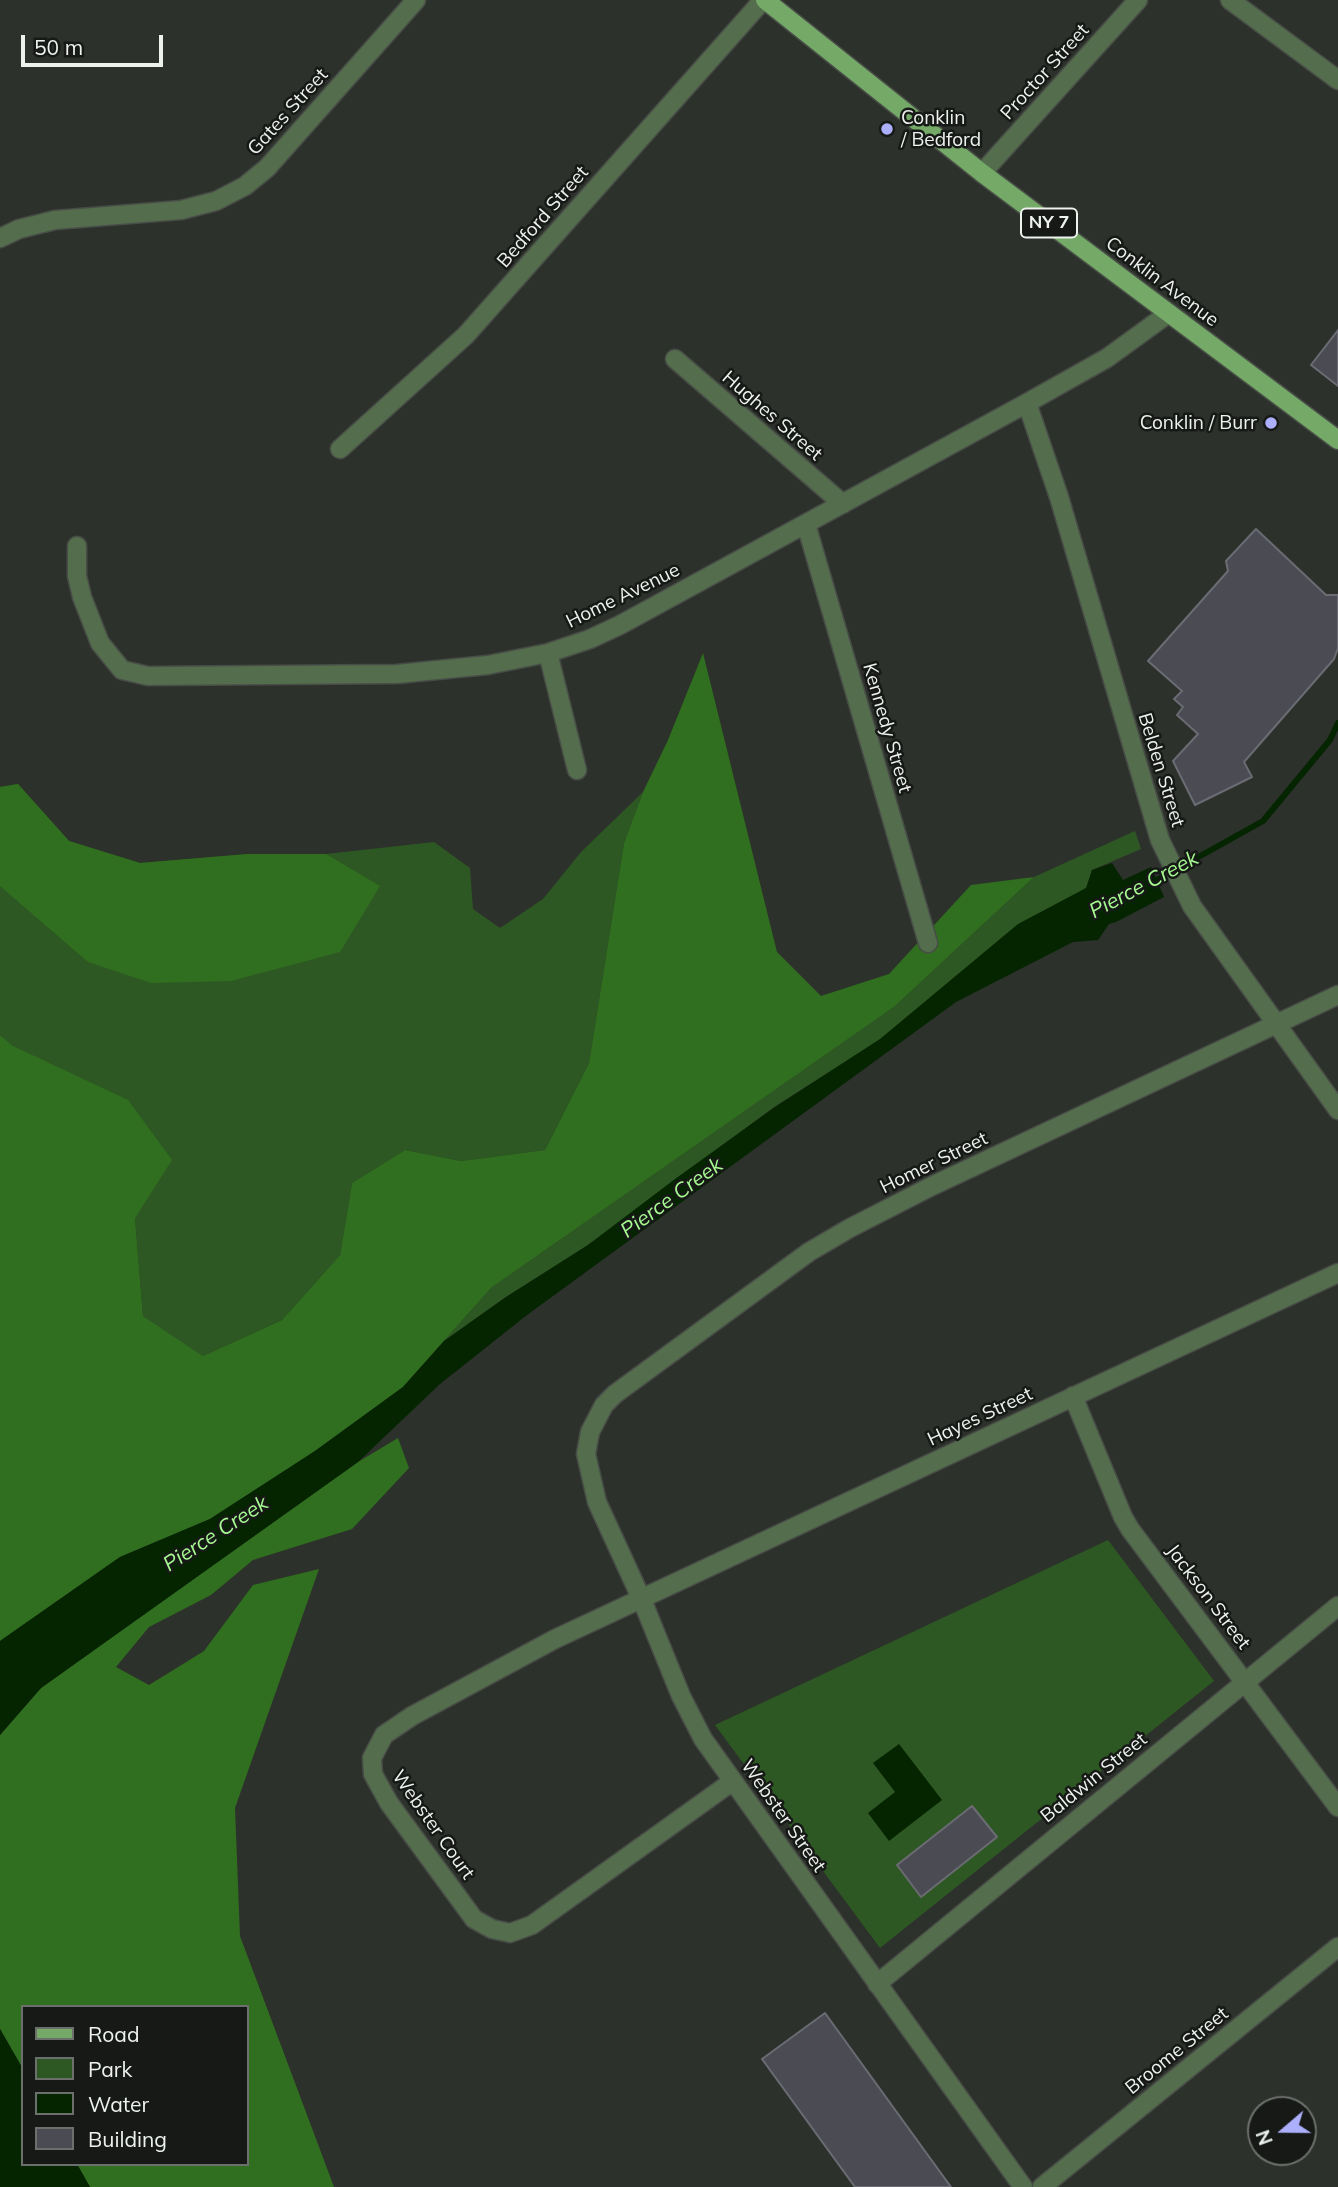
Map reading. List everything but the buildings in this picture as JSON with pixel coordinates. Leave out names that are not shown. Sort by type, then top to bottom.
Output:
[{"type":"main road","name":"Conklin Avenue","points":[[764,0],[982,173],[1338,440]]},
{"type":"street","name":"Gates Street","points":[[0,238],[19,229],[55,220],[181,211],[216,201],[245,186],[267,169],[416,0]]},
{"type":"street","name":"Bedford Street","points":[[340,449],[479,321],[764,0]]},
{"type":"street","name":"Proctor Street","points":[[982,173],[1138,0]]},
{"type":"street","points":[[1230,0],[1338,80]]},
{"type":"street","name":"Home Avenue","points":[[77,546],[77,576],[100,643],[122,670],[148,677],[397,674],[488,665],[548,653],[621,625],[843,504],[1107,358],[1169,313]]},
{"type":"street","name":"Hughes Street","points":[[675,359],[843,504]]},
{"type":"street","name":"Belden Street","points":[[1027,403],[1059,497],[1160,840],[1192,906],[1338,1110]]},
{"type":"street","name":"Kennedy Street","points":[[806,524],[928,943]]},
{"type":"street","points":[[548,653],[577,770]]},
{"type":"street","name":"Homer Street","points":[[590,1432],[604,1405],[615,1394],[819,1246],[932,1186],[1338,995]]},
{"type":"street","name":"Hayes Street","points":[[642,1600],[1338,1273]]},
{"type":"street","name":"Jackson Street","points":[[1073,1396],[1123,1517],[1338,1807]]},
{"type":"street","name":"Webster Street","points":[[590,1432],[586,1454],[597,1502],[642,1600],[681,1696],[703,1739],[1023,2187]]},
{"type":"street","name":"Webster Court","points":[[642,1600],[555,1639],[412,1716],[384,1735],[372,1758],[373,1774],[389,1803],[474,1919],[492,1929],[510,1933],[532,1925],[733,1781]]},
{"type":"street","name":"Baldwin Street","points":[[877,1984],[1338,1606]]},
{"type":"street","name":"Broome Street","points":[[1042,2187],[1338,1947]]},
{"type":"green space","points":[[703,653],[777,952],[821,996],[889,974],[971,885],[1034,877],[894,1007],[491,1288],[403,1387],[315,1451],[210,1519],[120,1557],[0,1641],[0,1035],[13,1046],[128,1100],[172,1160],[135,1218],[143,1316],[203,1356],[282,1320],[340,1255],[352,1183],[405,1150],[461,1161],[545,1150],[589,1063],[624,843]]},
{"type":"green space","points":[[18,784],[69,841],[140,863],[248,854],[326,854],[434,842],[470,868],[473,909],[500,928],[543,899],[581,852],[643,792],[624,843],[589,1063],[545,1150],[461,1161],[405,1150],[352,1183],[340,1255],[282,1320],[203,1356],[143,1316],[135,1218],[13,1046],[0,1035],[0,787]]},
{"type":"green space","points":[[18,784],[69,841],[140,863],[248,854],[326,854],[380,886],[340,952],[231,981],[151,983],[88,962],[0,886],[0,787]]},
{"type":"green space","points":[[1135,831],[1141,849],[1092,870],[1087,888],[1062,903],[939,992],[881,1039],[774,1107],[588,1245],[506,1297],[444,1341],[491,1288],[894,1007],[1034,877]]},
{"type":"green space","points":[[398,1438],[409,1468],[352,1529],[253,1560],[211,1595],[149,1627],[116,1667],[149,1685],[204,1651],[253,1585],[319,1569],[235,1808],[240,1936],[334,2187],[90,2187],[78,2166],[248,2166],[248,2005],[21,2005],[21,2066],[0,2029],[0,1735],[41,1688],[358,1462]]},
{"type":"green space","points":[[1108,1540],[1214,1681],[880,1948],[715,1725]]},
{"type":"water","points":[[1112,863],[1123,880],[1151,867],[1164,897],[1109,924],[1098,940],[1073,942],[956,1002],[527,1315],[440,1384],[358,1462],[41,1688],[0,1735],[0,1641],[120,1557],[210,1519],[315,1451],[403,1387],[444,1341],[506,1297],[588,1245],[775,1107],[880,1039],[1018,924],[1086,888],[1092,870]]},
{"type":"water","points":[[899,1744],[942,1800],[889,1841],[868,1813],[895,1792],[873,1763]]},
{"type":"water","points":[[0,2029],[21,2066],[21,2166],[78,2166],[90,2187],[0,2187]]},
{"type":"waterway","name":"Pierce Creek","points":[[1150,884],[1263,821],[1330,740],[1338,723]]},
{"type":"place","name":"Conklin / Bedford","points":[[887,129]]},
{"type":"place","name":"Conklin / Burr","points":[[1271,423]]}]
